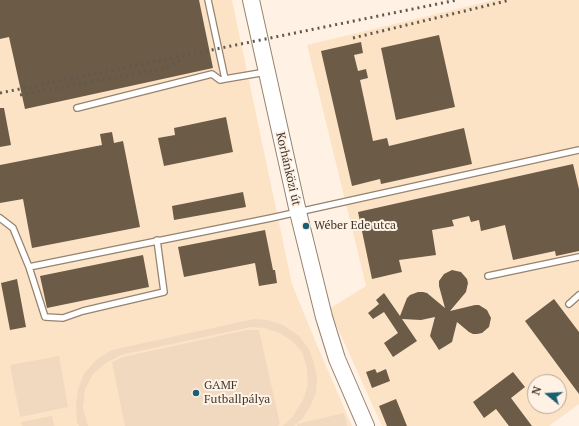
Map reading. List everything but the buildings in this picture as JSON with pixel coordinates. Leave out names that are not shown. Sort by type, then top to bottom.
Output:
[{"type":"street","name":"Korhánközi út","points":[[251,0],[298,212],[324,317],[335,352],[366,426]]},
{"type":"lane","points":[[208,0],[225,79]]},
{"type":"lane","points":[[77,108],[212,74],[220,80],[266,72]]},
{"type":"lane","points":[[29,266],[298,212],[579,150]]},
{"type":"lane","points":[[0,218],[13,228],[29,266],[45,317],[63,318],[83,311],[164,292],[157,240]]},
{"type":"lane","points":[[488,276],[579,257]]},
{"type":"lane","points":[[569,304],[579,295]]},
{"type":"shaded area","points":[[0,0],[232,0],[292,284],[352,426],[0,426]]},
{"type":"shaded area","points":[[494,0],[579,0],[579,404],[567,413],[567,374],[527,374],[527,414],[565,414],[549,426],[382,426],[329,309],[366,286],[307,45]]},
{"type":"shaded area","points":[[254,319],[267,320],[283,325],[299,336],[308,348],[313,360],[317,377],[316,392],[310,407],[302,419],[294,426],[283,426],[293,416],[303,400],[308,385],[307,368],[302,352],[292,341],[280,333],[265,328],[251,327],[121,355],[106,363],[93,374],[85,389],[83,408],[88,426],[79,426],[77,422],[76,405],[78,389],[84,374],[95,361],[112,350]]},
{"type":"shaded area","name":"GAMF Futballpálya","points":[[247,330],[259,330],[280,424],[277,426],[125,426],[112,362],[123,357]]},
{"type":"shaded area","points":[[59,356],[68,407],[20,417],[10,365]]},
{"type":"shaded area","points":[[344,413],[347,426],[297,426],[297,424]]},
{"type":"shaded area","points":[[52,416],[54,426],[22,426],[21,422]]},
{"type":"railway","points":[[0,93],[457,0]]},
{"type":"railway","points":[[353,38],[510,0]]},
{"type":"railway","points":[[20,95],[166,68],[181,60]]},
{"type":"place","name":"Wéber Ede utca","points":[[306,226]]},
{"type":"place","name":"GAMF Futballpálya","points":[[196,393]]}]
